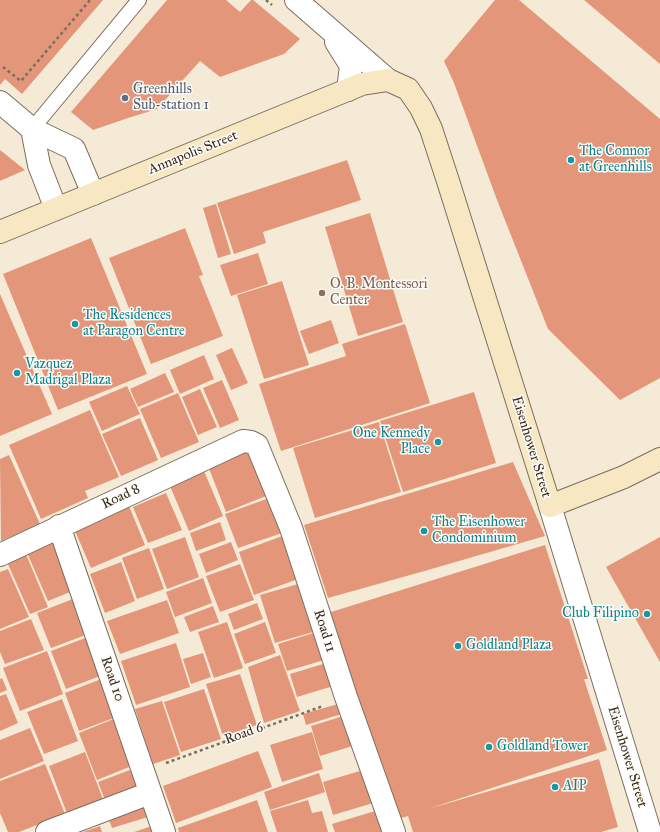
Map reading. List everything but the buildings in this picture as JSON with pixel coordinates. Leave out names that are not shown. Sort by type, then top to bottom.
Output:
[{"type":"street","points":[[296,0],[388,80]]},
{"type":"street","points":[[327,28],[350,66],[348,90]]},
{"type":"street","name":"Annapolis Street","points":[[0,232],[362,84],[388,80]]},
{"type":"street","name":"Eisenhower Street","points":[[388,80],[408,89],[420,108],[430,129],[448,181],[550,506],[650,832]]},
{"type":"street","points":[[0,102],[32,129],[74,149],[93,194]]},
{"type":"street","points":[[32,129],[39,165],[56,209]]},
{"type":"street","name":"Road 8","points":[[0,555],[243,441]]},
{"type":"street","name":"Road 11","points":[[243,441],[251,442],[257,445],[291,528],[346,697],[394,832]]},
{"type":"street","points":[[550,506],[624,477],[660,459]]},
{"type":"street","name":"Road 10","points":[[59,526],[164,832]]},
{"type":"street","points":[[47,832],[150,793]]},
{"type":"lane","points":[[32,129],[139,0]]},
{"type":"path","points":[[3,67],[21,81],[90,0]]},
{"type":"path","name":"Road 6","points":[[143,771],[346,697]]},
{"type":"place","name":"Greenhills Sub-station 1","points":[[125,98]]},
{"type":"place","name":"The Connor at Greenhills","points":[[571,160]]},
{"type":"place","name":"O. B. Montessori Center","points":[[322,293]]},
{"type":"place","name":"The Residences at Paragon Centre","points":[[75,324]]},
{"type":"place","name":"Vazquez Madrigal Plaza","points":[[17,373]]},
{"type":"place","name":"One Kennedy Place","points":[[438,442]]},
{"type":"place","name":"The Eisenhower Condominium","points":[[424,531]]},
{"type":"place","name":"Club Filipino","points":[[647,614]]},
{"type":"place","name":"Goldland Plaza","points":[[458,646]]},
{"type":"place","name":"Goldland Tower","points":[[489,747]]},
{"type":"place","name":"AIP","points":[[555,787]]}]
